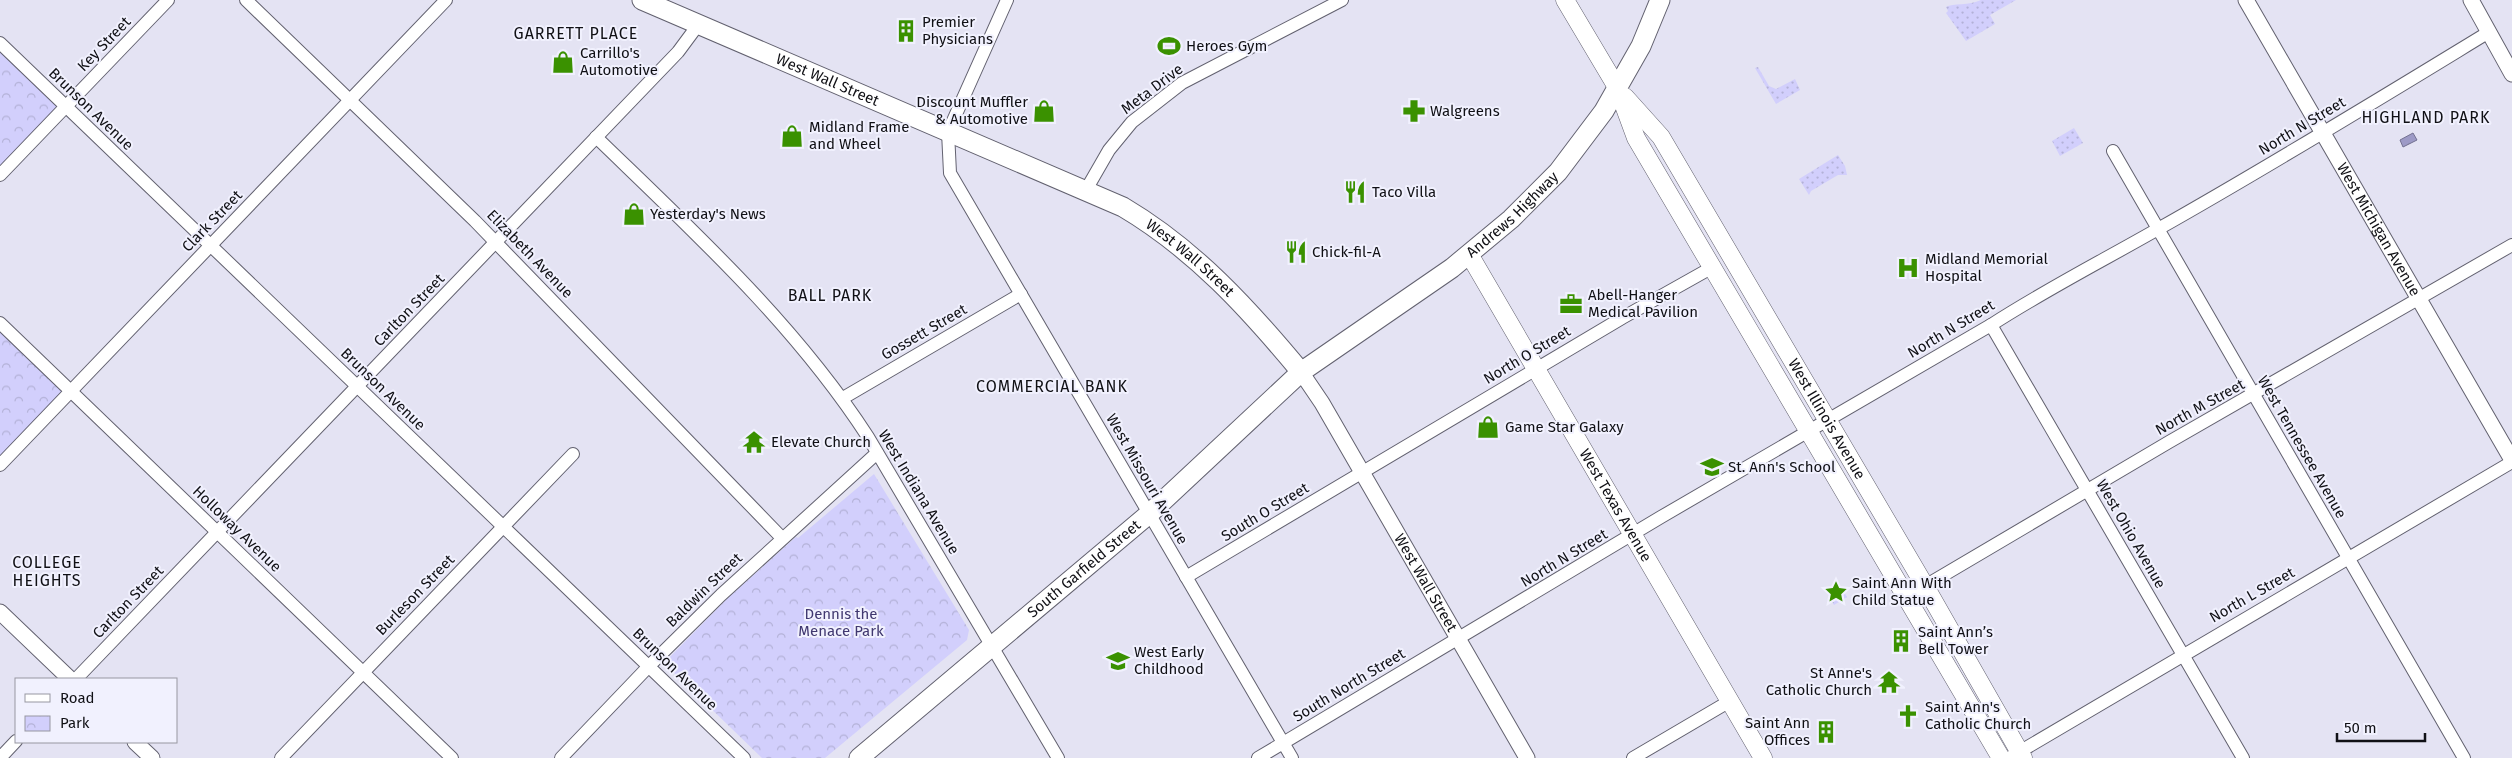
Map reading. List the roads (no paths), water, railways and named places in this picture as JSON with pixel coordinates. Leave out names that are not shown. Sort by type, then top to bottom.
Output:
[{"type":"main road","name":"West Wall Street","points":[[642,0],[1122,207],[1171,238],[1234,295],[1301,372]]},
{"type":"main road","name":"West Illinois Avenue","points":[[1565,0],[1618,89],[1636,138],[2001,758]]},
{"type":"main road","name":"Andrews Highway","points":[[1301,372],[1469,254],[1511,219],[1558,172],[1592,129],[1618,89],[1641,46],[1660,0]]},
{"type":"main road","name":"West Illinois Avenue","points":[[1618,89],[1661,137],[1925,586],[2017,756]]},
{"type":"main road","name":"West Texas Avenue","points":[[1469,254],[1763,758]]},
{"type":"main road","name":"South Garfield Street","points":[[858,758],[1149,514],[1301,372]]},
{"type":"street","name":"Key Street","points":[[0,175],[168,0]]},
{"type":"street","name":"Elizabeth Avenue","points":[[246,0],[496,242],[782,538]]},
{"type":"street","name":"Clark Street","points":[[0,465],[446,0]]},
{"type":"street","points":[[948,132],[1007,0]]},
{"type":"street","name":"Meta Drive","points":[[1086,190],[1109,150],[1132,122],[1182,83],[1342,0]]},
{"type":"street","name":"West Michigan Avenue","points":[[2246,0],[2512,461]]},
{"type":"street","points":[[2471,0],[2512,74]]},
{"type":"street","name":"Carlton Street","points":[[77,678],[678,52],[698,25]]},
{"type":"street","name":"North N Street","points":[[1458,640],[1633,536],[1661,517],[1808,433],[1991,325],[2023,304],[2158,230],[2489,32]]},
{"type":"street","name":"Brunson Avenue","points":[[0,44],[744,758]]},
{"type":"street","name":"West Missouri Avenue","points":[[948,132],[950,173],[1292,758]]},
{"type":"street","name":"West Indiana Avenue","points":[[596,137],[736,273],[843,398],[1058,758]]},
{"type":"street","name":"West Tennessee Avenue","points":[[2113,151],[2464,758]]},
{"type":"street","name":"North M Street","points":[[1904,596],[1925,586],[2088,492],[2169,442],[2253,396],[2512,245]]},
{"type":"street","name":"North O Street","points":[[1361,474],[1536,369],[1711,268]]},
{"type":"street","name":"Gossett Street","points":[[843,398],[1021,294]]},
{"type":"street","name":"Holloway Avenue","points":[[0,324],[452,758]]},
{"type":"street","name":"West Ohio Avenue","points":[[1991,325],[2243,758]]},
{"type":"street","name":"West Wall Street","points":[[1301,372],[1322,404],[1527,758]]},
{"type":"street","name":"Baldwin Street","points":[[561,758],[649,666],[782,538],[877,453]]},
{"type":"street","name":"Burleson Street","points":[[281,758],[573,454]]},
{"type":"street","name":"North L Street","points":[[2017,756],[2182,654],[2512,461]]},
{"type":"street","name":"South O Street","points":[[1186,577],[1361,474]]},
{"type":"street","points":[[0,612],[69,678]]},
{"type":"street","name":"South North Street","points":[[1258,758],[1458,640]]},
{"type":"street","points":[[1633,758],[1730,701]]},
{"type":"street","points":[[0,758],[15,742]]},
{"type":"street","points":[[136,743],[152,758]]},
{"type":"water","points":[[2413,133],[2417,140],[2403,147],[2400,140]]},
{"type":"place","name":"Premier Physicians","points":[[906,31]]},
{"type":"place","name":"Heroes Gym","points":[[1169,46]]},
{"type":"place","name":"Carrillo's Automotive","points":[[563,62]]},
{"type":"place","name":"Discount Muffler & Automotive","points":[[1044,111]]},
{"type":"place","name":"Walgreens","points":[[1414,111]]},
{"type":"place","name":"Midland Frame and Wheel","points":[[792,136]]},
{"type":"place","name":"Taco Villa","points":[[1355,192]]},
{"type":"place","name":"Yesterday's News","points":[[634,214]]},
{"type":"place","name":"Chick-fil-A","points":[[1296,252]]},
{"type":"place","name":"Midland Memorial Hospital","points":[[1908,268]]},
{"type":"place","name":"Abell-Hanger Medical Pavilion","points":[[1571,304]]},
{"type":"place","name":"Game Star Galaxy","points":[[1488,427]]},
{"type":"place","name":"Elevate Church","points":[[754,442]]},
{"type":"place","name":"St. Ann's School","points":[[1712,467]]},
{"type":"place","name":"Saint Ann With Child Statue","points":[[1836,592]]},
{"type":"place","name":"Saint Ann’s Bell Tower","points":[[1901,641]]},
{"type":"place","name":"West Early Childhood","points":[[1118,661]]},
{"type":"place","name":"St Anne's Catholic Church","points":[[1889,682]]},
{"type":"place","name":"Saint Ann's Catholic Church","points":[[1908,716]]},
{"type":"place","name":"Saint Ann Offices","points":[[1826,732]]},
{"type":"district","name":"GARRETT PLACE","points":[[576,33]]},
{"type":"district","name":"HIGHLAND PARK","points":[[2426,117]]},
{"type":"district","name":"BALL PARK","points":[[830,295]]},
{"type":"district","name":"COMMERCIAL BANK","points":[[1052,386]]},
{"type":"district","name":"COLLEGE HEIGHTS","points":[[47,571]]},
{"type":"park label","name":"Dennis the Menace Park","points":[[841,622]]}]
